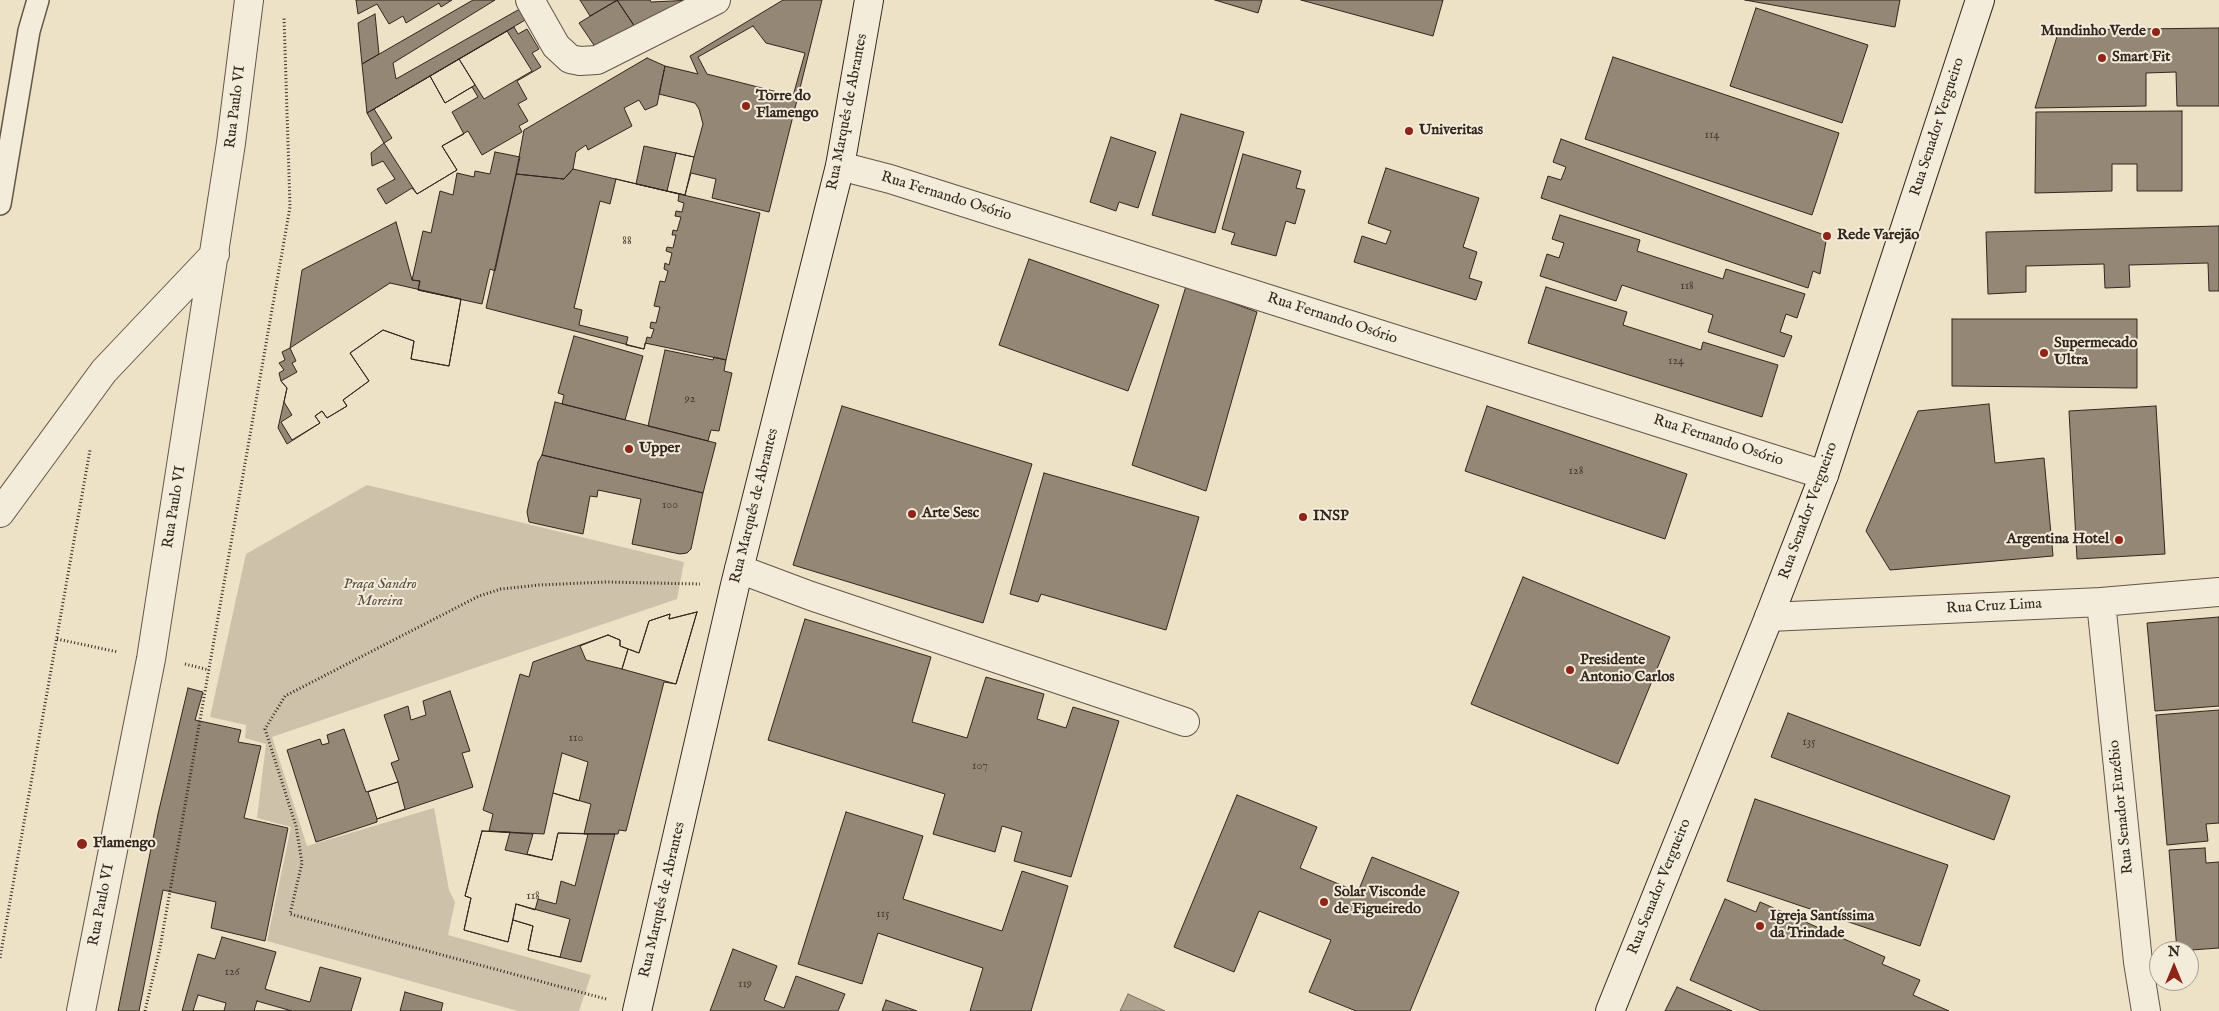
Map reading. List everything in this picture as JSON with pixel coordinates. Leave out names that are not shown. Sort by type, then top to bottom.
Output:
[{"type":"street","name":"Rua Paulo VI","points":[[81,1011],[151,659],[231,143],[249,0]]},
{"type":"street","points":[[530,0],[556,46],[570,59],[580,61],[597,60],[716,0]]},
{"type":"street","name":"Rua Marquês de Abrantes","points":[[638,1009],[737,577],[840,166],[869,0]]},
{"type":"street","name":"Rua Senador Vergueiro","points":[[1610,1011],[1769,617],[1824,474],[1980,0]]},
{"type":"street","name":"Rua Fernando Osório","points":[[840,166],[890,178],[1824,474]]},
{"type":"street","points":[[0,513],[104,371],[214,254]]},
{"type":"street","points":[[737,577],[820,599],[1185,722]]},
{"type":"street","name":"Rua Cruz Lima","points":[[1769,617],[2101,602],[2219,592]]},
{"type":"street","name":"Rua Senador Euzébio","points":[[2101,602],[2138,962],[2146,1011]]},
{"type":"lane","points":[[0,204],[29,31],[38,0]]},
{"type":"path","points":[[145,1011],[160,948],[290,207],[283,10]]},
{"type":"path","points":[[0,958],[91,448]]},
{"type":"path","points":[[638,1009],[290,914],[302,863],[296,826],[265,729],[286,696],[479,596],[501,589],[606,582],[737,577]]},
{"type":"path","points":[[184,664],[209,670]]},
{"type":"green space","name":"Praça Sandro Moreira","points":[[367,485],[684,562],[677,599],[272,737],[307,846],[434,808],[449,890],[455,902],[448,935],[591,975],[579,1011],[518,1011],[267,941],[291,827],[257,818],[266,744],[245,738],[246,725],[210,717],[246,554]]},
{"type":"shaded area","points":[[1128,994],[1165,1011],[1120,1011]]},
{"type":"building","points":[[356,0],[452,0],[441,7],[439,3],[406,23],[403,16],[389,24],[377,4],[358,14]]},
{"type":"building","points":[[473,0],[495,0],[393,63],[396,79],[525,6],[532,16],[367,113],[362,64]]},
{"type":"building","points":[[580,0],[618,0],[590,16]]},
{"type":"building","points":[[617,0],[650,0],[651,2],[693,0],[635,27]]},
{"type":"building","points":[[617,0],[635,27],[600,54],[579,23]]},
{"type":"building","name":"Torre do Flamengo","points":[[783,0],[822,0],[769,212],[712,198],[716,179],[691,173],[685,195],[636,184],[644,146],[694,157],[703,124],[699,109],[695,103],[659,94],[665,66],[698,74],[690,56]]},
{"type":"building","points":[[1215,0],[1262,0],[1258,13]]},
{"type":"building","points":[[1301,0],[1443,0],[1433,36]]},
{"type":"building","points":[[1745,0],[1900,0],[1895,27]]},
{"type":"building","points":[[1756,8],[1868,45],[1842,123],[1730,86]]},
{"type":"building","points":[[375,14],[379,54],[362,64],[358,23]]},
{"type":"building","points":[[753,26],[766,43],[805,53],[793,96],[707,74],[698,57]]},
{"type":"building","points":[[514,27],[518,34],[527,29],[539,49],[532,53],[541,67],[517,81],[527,99],[518,104],[528,121],[519,126],[522,132],[482,155],[468,131],[442,146],[457,170],[417,194],[412,188],[386,204],[377,189],[395,179],[383,161],[372,166],[371,153],[384,143],[367,113]]},
{"type":"building","points":[[2219,28],[2219,106],[2177,106],[2176,72],[2146,73],[2146,106],[2035,108],[2059,30]]},
{"type":"building","points":[[507,31],[532,71],[484,99],[459,59]]},
{"type":"building","points":[[1613,57],[1839,133],[1812,215],[1585,139]]},
{"type":"building","points":[[647,58],[665,66],[657,105],[645,110],[639,100],[624,108],[632,126],[588,150],[586,145],[576,152],[573,169],[564,179],[516,174],[524,130]]},
{"type":"building","points":[[459,59],[475,85],[445,103],[430,76]]},
{"type":"building","points":[[430,76],[445,103],[472,87],[478,97],[452,112],[464,134],[442,146],[457,170],[417,194],[384,143],[392,138],[374,109]]},
{"type":"building","points":[[2182,111],[2182,191],[2137,191],[2137,164],[2112,164],[2112,191],[2035,193],[2036,112]]},
{"type":"building","points":[[1181,114],[1244,132],[1215,233],[1152,215]]},
{"type":"building","points":[[1111,137],[1156,152],[1138,208],[1119,202],[1116,211],[1090,202]]},
{"type":"building","points":[[1561,139],[1827,236],[1820,274],[1813,271],[1808,288],[1541,198],[1548,176],[1561,180],[1566,167],[1553,162]]},
{"type":"building","points":[[495,152],[520,157],[495,271],[490,269],[482,304],[418,290],[420,281],[412,280],[423,231],[431,233],[440,191],[453,195],[457,173],[474,177],[475,171],[490,174]]},
{"type":"building","points":[[676,153],[694,157],[685,195],[667,191]]},
{"type":"building","points":[[1243,154],[1301,171],[1296,188],[1305,190],[1295,224],[1286,221],[1276,256],[1231,244],[1235,233],[1222,229]]},
{"type":"building","points":[[1386,168],[1479,198],[1463,247],[1477,252],[1469,278],[1482,282],[1476,300],[1354,262],[1362,236],[1386,244],[1391,231],[1368,223]]},
{"type":"building","points":[[573,169],[760,213],[726,360],[645,343],[644,349],[486,308],[516,174],[564,179]]},
{"type":"building","points":[[616,179],[679,194],[678,201],[684,203],[682,212],[676,211],[675,216],[681,217],[677,231],[673,230],[672,235],[676,235],[673,248],[667,247],[666,251],[672,253],[669,265],[665,263],[664,269],[668,271],[665,282],[660,281],[654,306],[660,307],[656,323],[651,322],[650,328],[654,329],[651,338],[647,337],[644,349],[626,345],[628,337],[579,325],[582,310],[574,308],[600,201],[610,204]]},
{"type":"building","points":[[1560,215],[1640,240],[1637,251],[1723,279],[1726,269],[1805,294],[1797,318],[1786,314],[1780,332],[1792,336],[1784,357],[1708,332],[1713,315],[1622,285],[1616,301],[1540,276],[1547,254],[1559,258],[1564,243],[1552,239]]},
{"type":"building","points":[[396,222],[412,280],[420,281],[418,290],[461,299],[449,366],[411,359],[414,341],[383,330],[350,353],[369,381],[343,400],[347,406],[327,418],[322,411],[315,416],[320,423],[287,444],[278,428],[287,388],[281,381],[279,373],[284,370],[279,363],[285,360],[282,352],[290,348],[302,270]]},
{"type":"building","points":[[2219,226],[2219,291],[2209,291],[2208,263],[2129,265],[2130,287],[2105,288],[2104,264],[2026,266],[2026,292],[1988,294],[1986,232]]},
{"type":"building","points":[[1029,259],[1159,305],[1128,391],[999,345]]},
{"type":"building","points":[[390,283],[461,299],[449,366],[411,359],[414,341],[383,330],[350,353],[369,381],[343,400],[347,406],[327,418],[322,411],[315,416],[320,423],[292,440],[281,422],[292,415],[284,402],[287,388],[281,381],[297,372],[292,363],[296,361],[290,348]]},
{"type":"building","points":[[1186,286],[1257,312],[1206,491],[1132,465]]},
{"type":"building","points":[[1546,287],[1627,312],[1623,325],[1701,350],[1703,342],[1778,365],[1762,417],[1528,343]]},
{"type":"building","name":"Supermecado Ultra","points":[[1952,319],[2137,319],[2137,388],[1952,386]]},
{"type":"building","points":[[574,336],[643,356],[625,420],[562,404],[564,395],[558,393]]},
{"type":"building","points":[[665,350],[713,360],[714,357],[726,360],[724,371],[732,373],[719,431],[711,430],[708,441],[648,426]]},
{"type":"building","name":"Upper","points":[[555,402],[716,443],[703,493],[542,455]]},
{"type":"building","points":[[1989,404],[1995,463],[2044,458],[2053,556],[1890,570],[1866,531],[1918,411]]},
{"type":"building","name":"Arte Sesc","points":[[842,406],[1032,464],[983,623],[793,565]]},
{"type":"building","points":[[1487,406],[1687,474],[1665,539],[1465,471]]},
{"type":"building","points":[[2156,406],[2165,554],[2077,559],[2069,411]]},
{"type":"building","points":[[542,455],[703,493],[691,549],[687,553],[680,554],[632,544],[641,499],[598,490],[597,497],[590,496],[583,534],[529,522],[527,512],[538,462]]},
{"type":"building","points":[[1044,473],[1199,517],[1166,630],[1041,594],[1038,602],[1010,594]]},
{"type":"building","name":"Presidente Antonio Carlos","points":[[1523,577],[1670,637],[1618,764],[1471,704]]},
{"type":"building","points":[[697,612],[676,684],[622,669],[628,649],[639,653],[649,621],[670,614],[669,619]]},
{"type":"building","points":[[697,612],[676,684],[664,682],[626,831],[619,830],[618,834],[584,834],[591,804],[553,793],[544,834],[489,831],[493,814],[483,810],[520,674],[529,677],[533,662],[608,635],[620,640],[620,646],[639,653],[649,621],[670,614],[669,619]]},
{"type":"building","points":[[2219,617],[2219,706],[2155,711],[2147,623]]},
{"type":"building","points":[[805,619],[931,657],[912,722],[967,738],[986,677],[1044,694],[1037,719],[1066,728],[1073,707],[1119,721],[1071,877],[1014,861],[1022,832],[1002,826],[995,852],[933,834],[945,794],[768,740]]},
{"type":"building","points":[[608,635],[620,640],[620,646],[628,649],[622,669],[586,660],[580,646]]},
{"type":"building","points":[[188,688],[203,692],[195,720],[241,730],[238,742],[261,746],[244,818],[288,828],[265,941],[211,928],[216,902],[163,890],[139,1011],[118,1011],[158,814]]},
{"type":"building","points":[[450,691],[470,751],[462,753],[473,787],[377,819],[377,822],[316,842],[287,750],[320,739],[322,745],[329,743],[327,735],[344,729],[366,792],[398,782],[391,763],[399,760],[384,715],[408,706],[411,720],[426,715],[423,701]]},
{"type":"building","points":[[2219,710],[2219,823],[2206,824],[2208,841],[2167,845],[2156,715]]},
{"type":"building","points":[[1788,713],[2010,796],[1994,840],[1771,757]]},
{"type":"building","points":[[562,753],[588,762],[579,801],[553,793]]},
{"type":"building","points":[[398,782],[405,809],[377,819],[368,792]]},
{"type":"building","name":"Solar Visconde de Figueiredo","points":[[1237,795],[1317,827],[1300,868],[1358,892],[1372,857],[1459,892],[1410,1011],[1356,1011],[1309,992],[1331,940],[1259,911],[1234,972],[1174,947]]},
{"type":"building","points":[[1755,799],[1948,865],[1920,946],[1727,881]]},
{"type":"building","points":[[846,812],[923,836],[903,899],[1002,931],[1022,871],[1068,886],[1031,1011],[970,1011],[983,968],[878,933],[862,984],[798,964]]},
{"type":"building","points":[[482,831],[510,832],[505,850],[552,860],[558,833],[588,834],[575,886],[561,881],[556,904],[538,899],[535,910],[516,904],[508,942],[464,930],[471,898],[465,896]]},
{"type":"building","points":[[482,831],[533,834],[527,854],[552,860],[558,833],[615,834],[581,962],[528,950],[533,926],[513,920],[508,942],[464,930],[471,898],[465,896]]},
{"type":"building","points":[[2205,848],[2206,863],[2219,862],[2219,948],[2199,949],[2199,941],[2176,941],[2169,850]]},
{"type":"building","points":[[1725,899],[1756,912],[1760,902],[1885,957],[1882,964],[1920,980],[1913,995],[1949,1011],[1761,1011],[1690,980]]},
{"type":"building","points":[[516,904],[570,919],[560,957],[528,950],[533,926],[513,920]]},
{"type":"building","points":[[222,937],[276,952],[265,989],[310,1002],[320,967],[361,978],[351,1011],[182,1011],[198,954],[215,959]]},
{"type":"building","points":[[733,949],[777,966],[764,1000],[784,1008],[796,976],[845,994],[838,1011],[710,1011]]},
{"type":"building","points":[[1677,987],[1732,1011],[1665,1011]]},
{"type":"building","points":[[405,992],[443,1003],[441,1011],[400,1011]]},
{"type":"building","points":[[198,995],[226,1003],[224,1011],[193,1011]]},
{"type":"building","points":[[886,1000],[917,1011],[882,1011]]},
{"type":"building","points":[[257,1001],[292,1011],[254,1011]]},
{"type":"place","name":"Mundinho Verde","points":[[2156,32]]},
{"type":"place","name":"Smart Fit","points":[[2102,58]]},
{"type":"place","name":"Torre do Flamengo","points":[[746,106]]},
{"type":"place","name":"Univeritas","points":[[1409,131]]},
{"type":"place","name":"Rede Varejão","points":[[1827,236]]},
{"type":"place","name":"Supermecado Ultra","points":[[2044,353]]},
{"type":"place","name":"Upper","points":[[629,449]]},
{"type":"place","name":"Arte Sesc","points":[[912,514]]},
{"type":"place","name":"INSP","points":[[1303,517]]},
{"type":"place","name":"Argentina Hotel","points":[[2119,540]]},
{"type":"place","name":"Presidente Antonio Carlos","points":[[1570,670]]},
{"type":"place","name":"Flamengo","points":[[82,844]]},
{"type":"place","name":"Solar Visconde de Figueiredo","points":[[1324,902]]},
{"type":"place","name":"Igreja Santíssima da Trindade","points":[[1760,926]]}]
